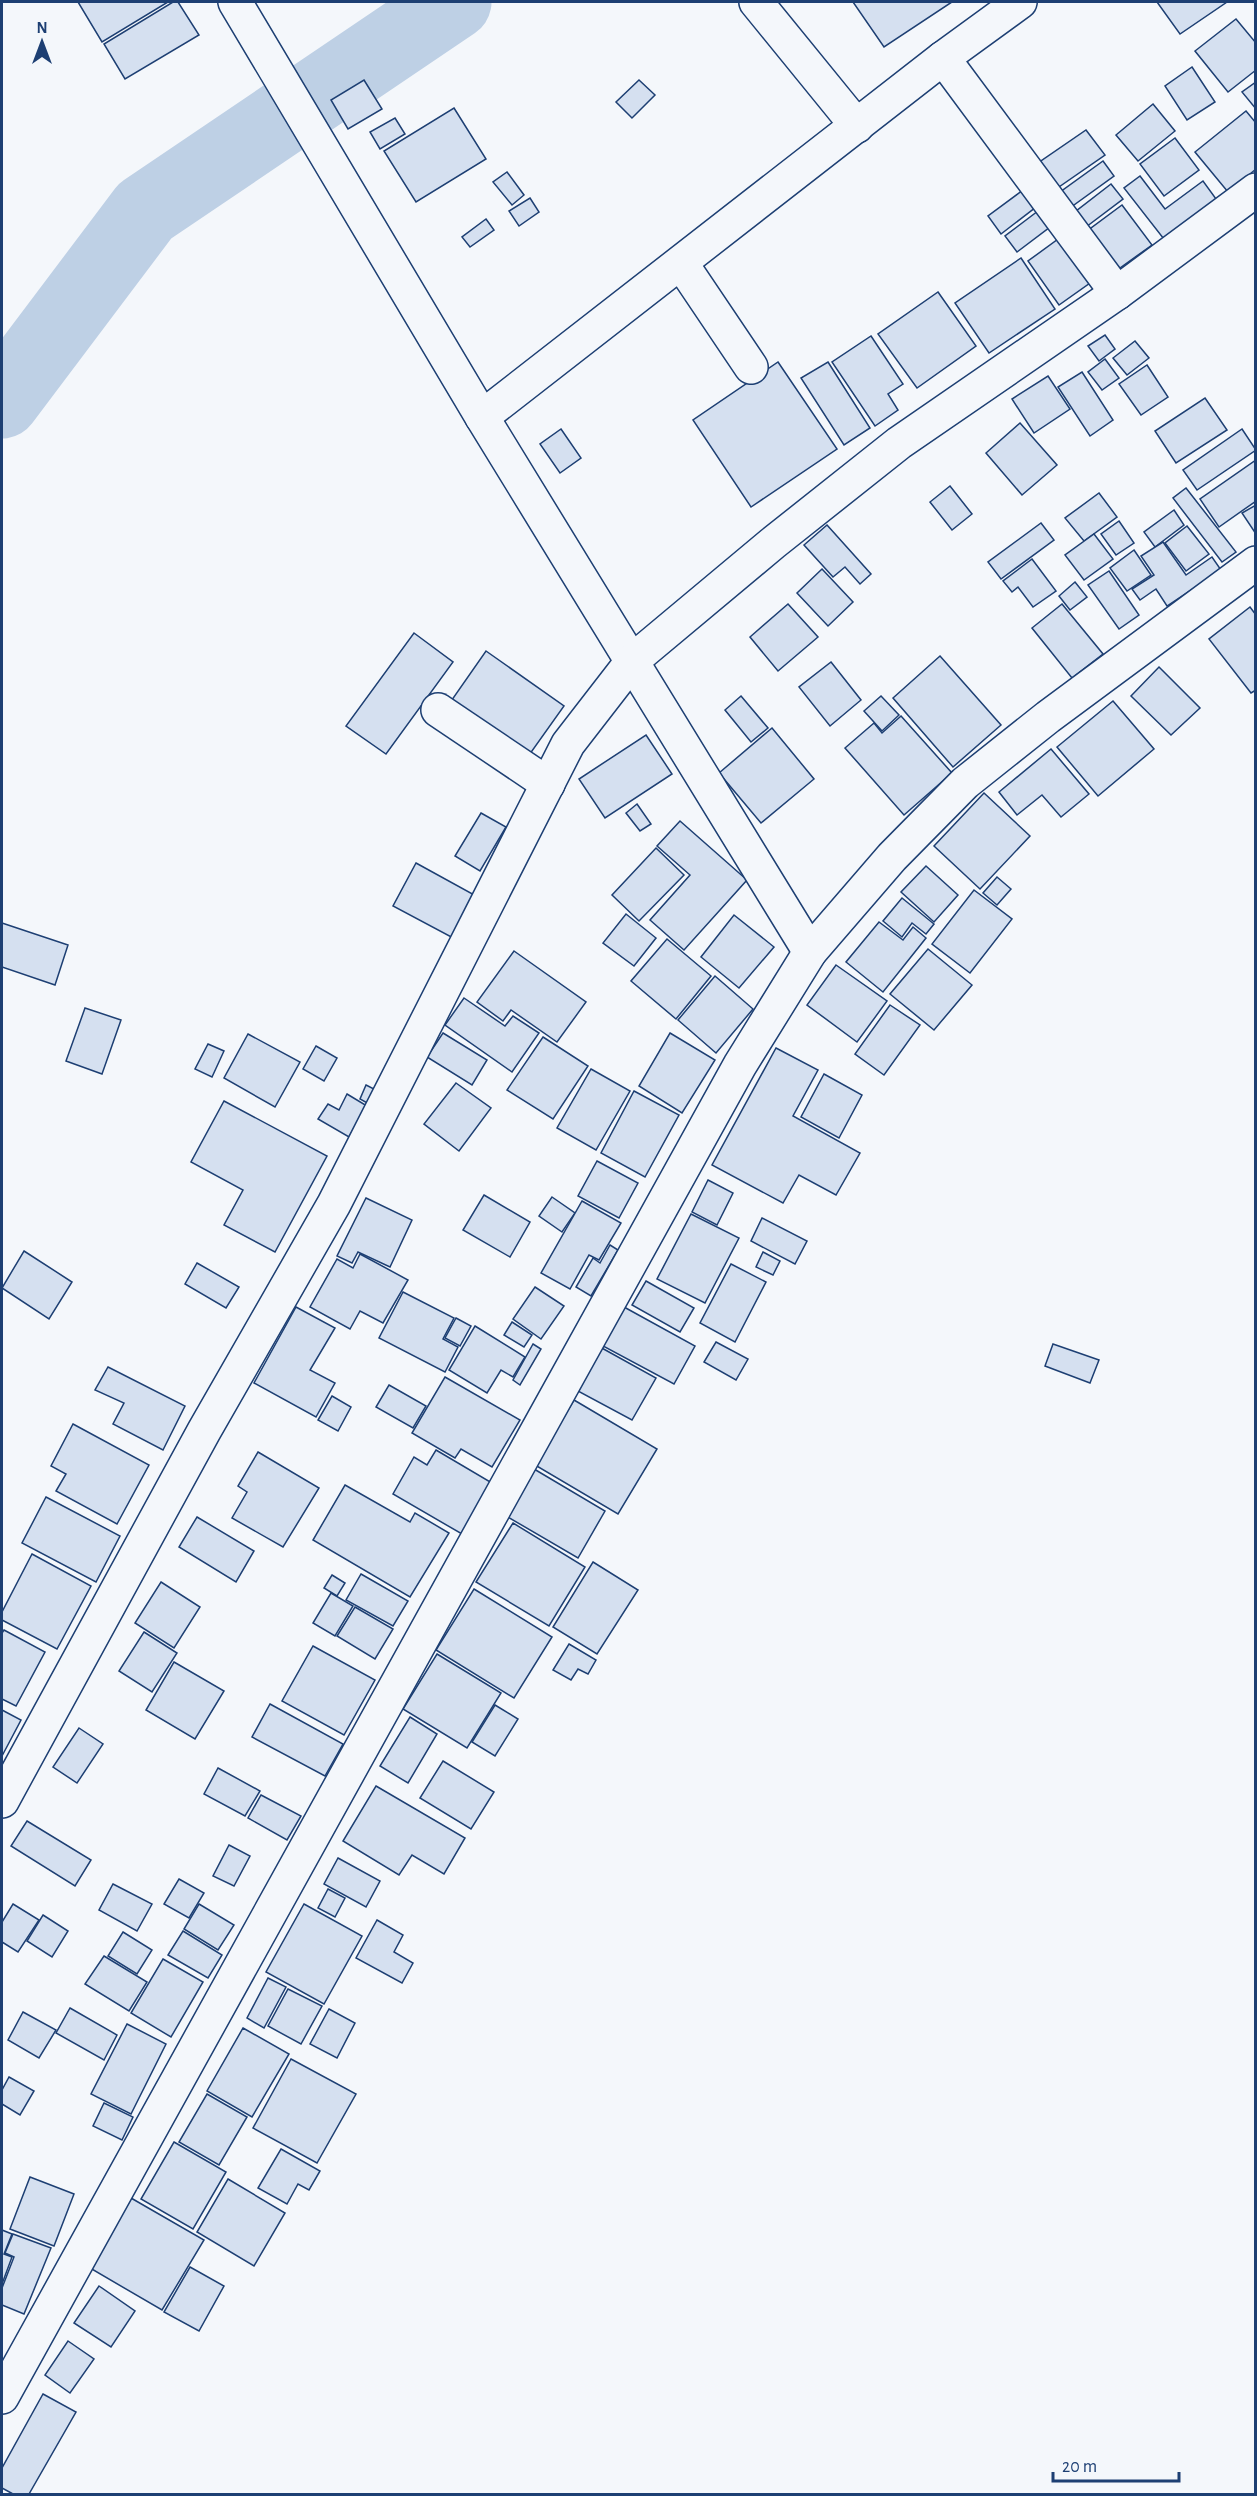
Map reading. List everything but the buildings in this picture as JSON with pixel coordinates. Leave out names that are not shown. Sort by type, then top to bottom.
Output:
[{"type":"street","points":[[235,2],[483,417],[810,952]]},
{"type":"street","points":[[756,2],[857,126]]},
{"type":"street","points":[[483,417],[943,58],[1020,2]]},
{"type":"street","points":[[943,58],[1117,293]]},
{"type":"street","points":[[2,1801],[204,1431],[334,1204],[568,744],[633,660],[773,543],[899,443],[1117,293],[1256,190]]},
{"type":"street","points":[[681,263],[751,367]]},
{"type":"street","points":[[2,2397],[740,1065],[810,952],[892,856],[965,783],[1048,717],[1256,563]]},
{"type":"street","points":[[438,710],[548,784]]},
{"type":"waterway","points":[[2,401],[145,211],[454,2]]}]
